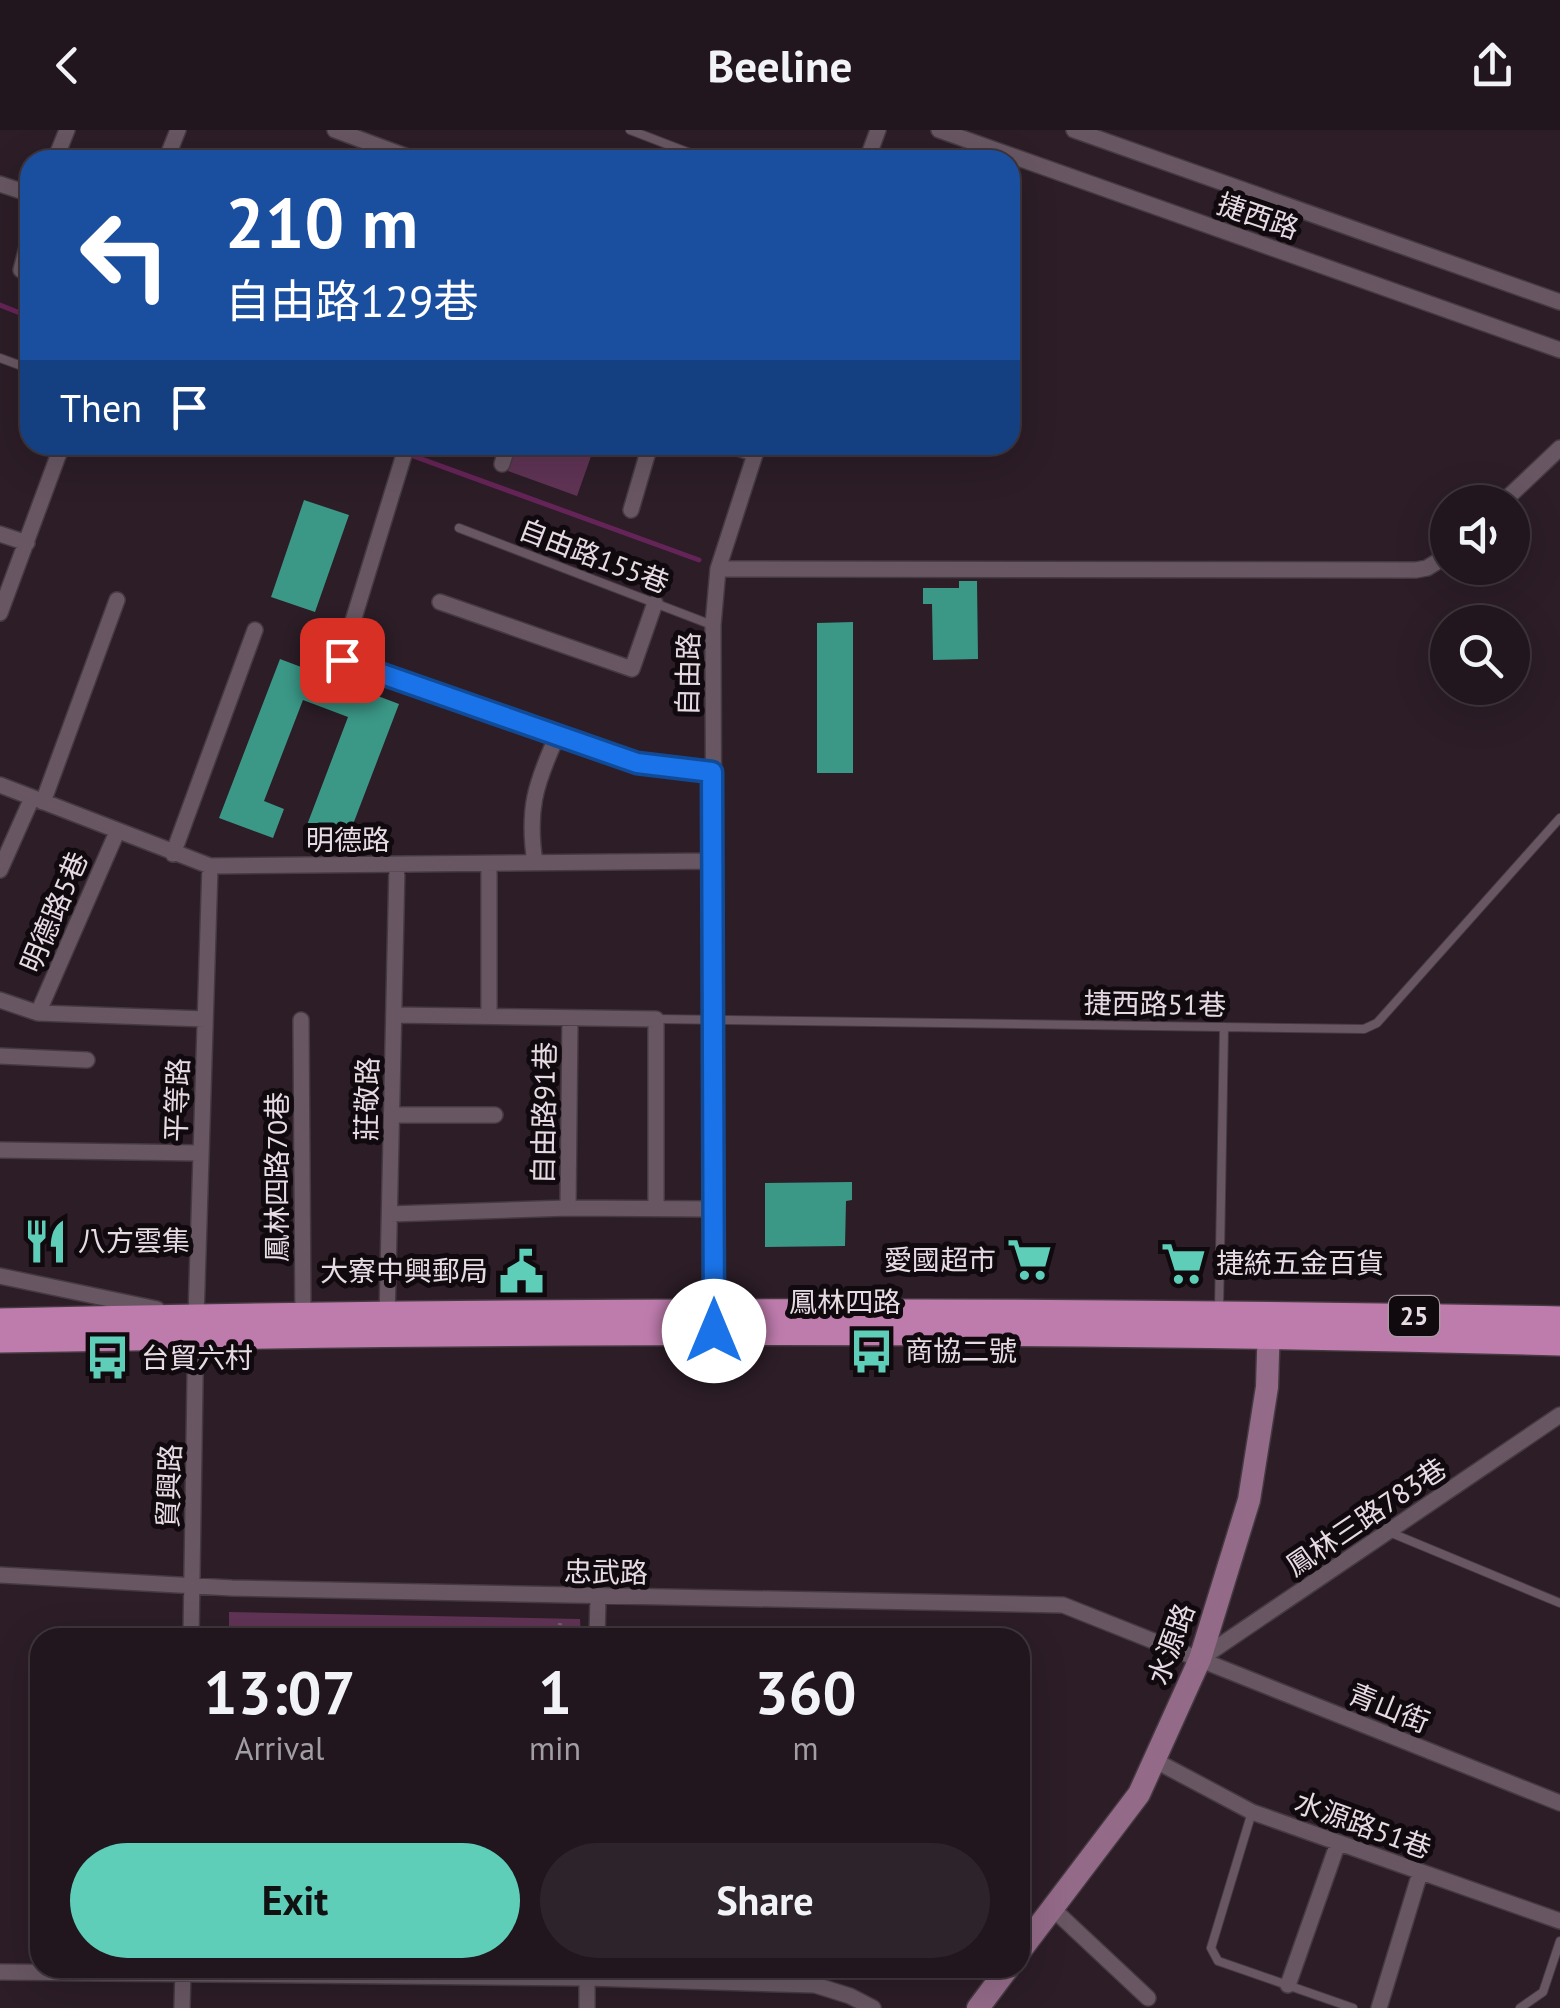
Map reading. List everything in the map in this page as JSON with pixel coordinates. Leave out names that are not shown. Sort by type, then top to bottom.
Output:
[{"type":"main road","name":"鳳林四路","points":[[0,1340],[196,1327],[1218,1313],[1269,1324]]},
{"type":"main road","name":"25","points":[[1269,1324],[1560,1319]]},
{"type":"main road","name":"鳳林四路","points":[[0,1321],[196,1327]]},
{"type":"main road","name":"鳳林四路","points":[[714,1321],[1269,1324]]},
{"type":"main road","name":"25","points":[[1269,1324],[1560,1343]]},
{"type":"street","points":[[335,130],[389,150]]},
{"type":"street","name":"捷西路","points":[[939,130],[995,150]]},
{"type":"street","name":"捷西路","points":[[1074,130],[1560,302]]},
{"type":"street","name":"捷西路","points":[[1020,159],[1560,350]]},
{"type":"street","points":[[1521,485],[1560,448]]},
{"type":"street","points":[[0,613],[58,455]]},
{"type":"street","points":[[342,660],[404,455]]},
{"type":"street","points":[[502,464],[505,455]]},
{"type":"street","points":[[631,510],[647,455]]},
{"type":"street","name":"自由路","points":[[714,1321],[713,625],[718,569],[755,455]]},
{"type":"street","points":[[0,534],[27,543]]},
{"type":"street","points":[[718,569],[1416,570],[1430,566]]},
{"type":"street","points":[[0,870],[37,800],[117,600]]},
{"type":"street","points":[[440,602],[626,668],[635,665],[656,603]]},
{"type":"street","points":[[172,854],[255,630]]},
{"type":"street","points":[[535,864],[529,827],[531,808],[536,784],[556,736]]},
{"type":"street","name":"明德路","points":[[0,785],[210,866],[712,861]]},
{"type":"street","name":"明德路5巷","points":[[38,1013],[116,832]]},
{"type":"street","points":[[489,864],[489,1016]]},
{"type":"street","name":"莊敬路","points":[[387,1324],[397,865]]},
{"type":"street","name":"平等路","points":[[196,1327],[210,866]]},
{"type":"street","points":[[0,1000],[38,1013],[205,1019]]},
{"type":"street","points":[[394,1015],[656,1019],[656,1207]]},
{"type":"street","name":"自由路91巷","points":[[568,1208],[570,1019]]},
{"type":"street","name":"鳳林四路70巷","points":[[301,1020],[304,1325]]},
{"type":"street","points":[[0,1056],[87,1060]]},
{"type":"street","points":[[392,1115],[495,1115]]},
{"type":"street","points":[[0,1150],[200,1153]]},
{"type":"street","points":[[390,1214],[568,1208],[714,1209]]},
{"type":"street","points":[[0,1276],[196,1327]]},
{"type":"street","name":"水源路","points":[[1030,1938],[1139,1794],[1200,1659],[1249,1500],[1267,1387],[1269,1324]]},
{"type":"street","name":"貿興路","points":[[190,1628],[196,1327]]},
{"type":"street","name":"鳳林三路783巷","points":[[1200,1659],[1560,1415]]},
{"type":"street","name":"忠武路","points":[[0,1575],[192,1586],[1063,1605],[1200,1659]]},
{"type":"street","points":[[597,1628],[598,1597]]},
{"type":"street","name":"青山街","points":[[1200,1659],[1560,1803]]},
{"type":"street","name":"水源路51巷","points":[[1156,1761],[1252,1812],[1560,1921]]},
{"type":"street","points":[[1288,1985],[1338,1843]]},
{"type":"street","points":[[1379,2008],[1420,1873]]},
{"type":"street","points":[[1052,1908],[1148,1998]]},
{"type":"street","points":[[0,1972],[30,1972]]},
{"type":"street","points":[[182,2008],[183,1978]]},
{"type":"street","points":[[586,2008],[587,1978]]},
{"type":"street","points":[[675,1978],[815,1986],[850,1996],[873,2008]]},
{"type":"street","points":[[982,2006],[1001,1978]]},
{"type":"lane","points":[[630,130],[682,150]]},
{"type":"lane","name":"自由路155巷","points":[[459,528],[713,625]]},
{"type":"lane","points":[[342,660],[637,763],[712,772]]},
{"type":"lane","name":"捷西路51巷","points":[[656,1019],[1364,1029],[1376,1023],[1560,818]]},
{"type":"lane","points":[[1218,1313],[1224,1027]]},
{"type":"lane","points":[[1388,1532],[1560,1603]]},
{"type":"lane","points":[[1252,1812],[1212,1955],[1353,2008]]},
{"type":"lane","points":[[1520,2008],[1543,1992],[1560,1942]]},
{"type":"path","points":[[499,1628],[502,1622]]},
{"type":"path","points":[[560,1623],[560,1628]]},
{"type":"shaded area","points":[[510,455],[591,455],[577,496],[505,470]]},
{"type":"shaded area","points":[[229,1612],[580,1619],[580,1628],[229,1628]]},
{"type":"building","points":[[304,500],[349,515],[315,612],[271,597]]},
{"type":"building","points":[[959,581],[977,581],[978,659],[933,660],[932,604],[923,604],[923,588],[959,588]]},
{"type":"building","points":[[853,622],[853,773],[817,773],[817,623]]},
{"type":"building","points":[[280,659],[399,704],[347,840],[307,825],[348,717],[303,700],[264,801],[284,809],[273,838],[219,818]]},
{"type":"building","points":[[852,1182],[852,1200],[846,1201],[845,1246],[765,1247],[765,1183]]},
{"type":"waterway","points":[[0,305],[20,313]]},
{"type":"waterway","points":[[410,455],[699,560]]},
{"type":"place","name":"八方雲集","points":[[45,1241]]},
{"type":"place","name":"愛國超市","points":[[1029,1260]]},
{"type":"place","name":"捷統五金百貨","points":[[1183,1263]]},
{"type":"place","name":"大寮中興郵局","points":[[521,1271]]},
{"type":"place","name":"商協二號","points":[[872,1351]]},
{"type":"place","name":"台貿六村","points":[[108,1358]]},
{"type":"route","points":[[342,660],[637,763],[712,772],[714,1331]]}]
